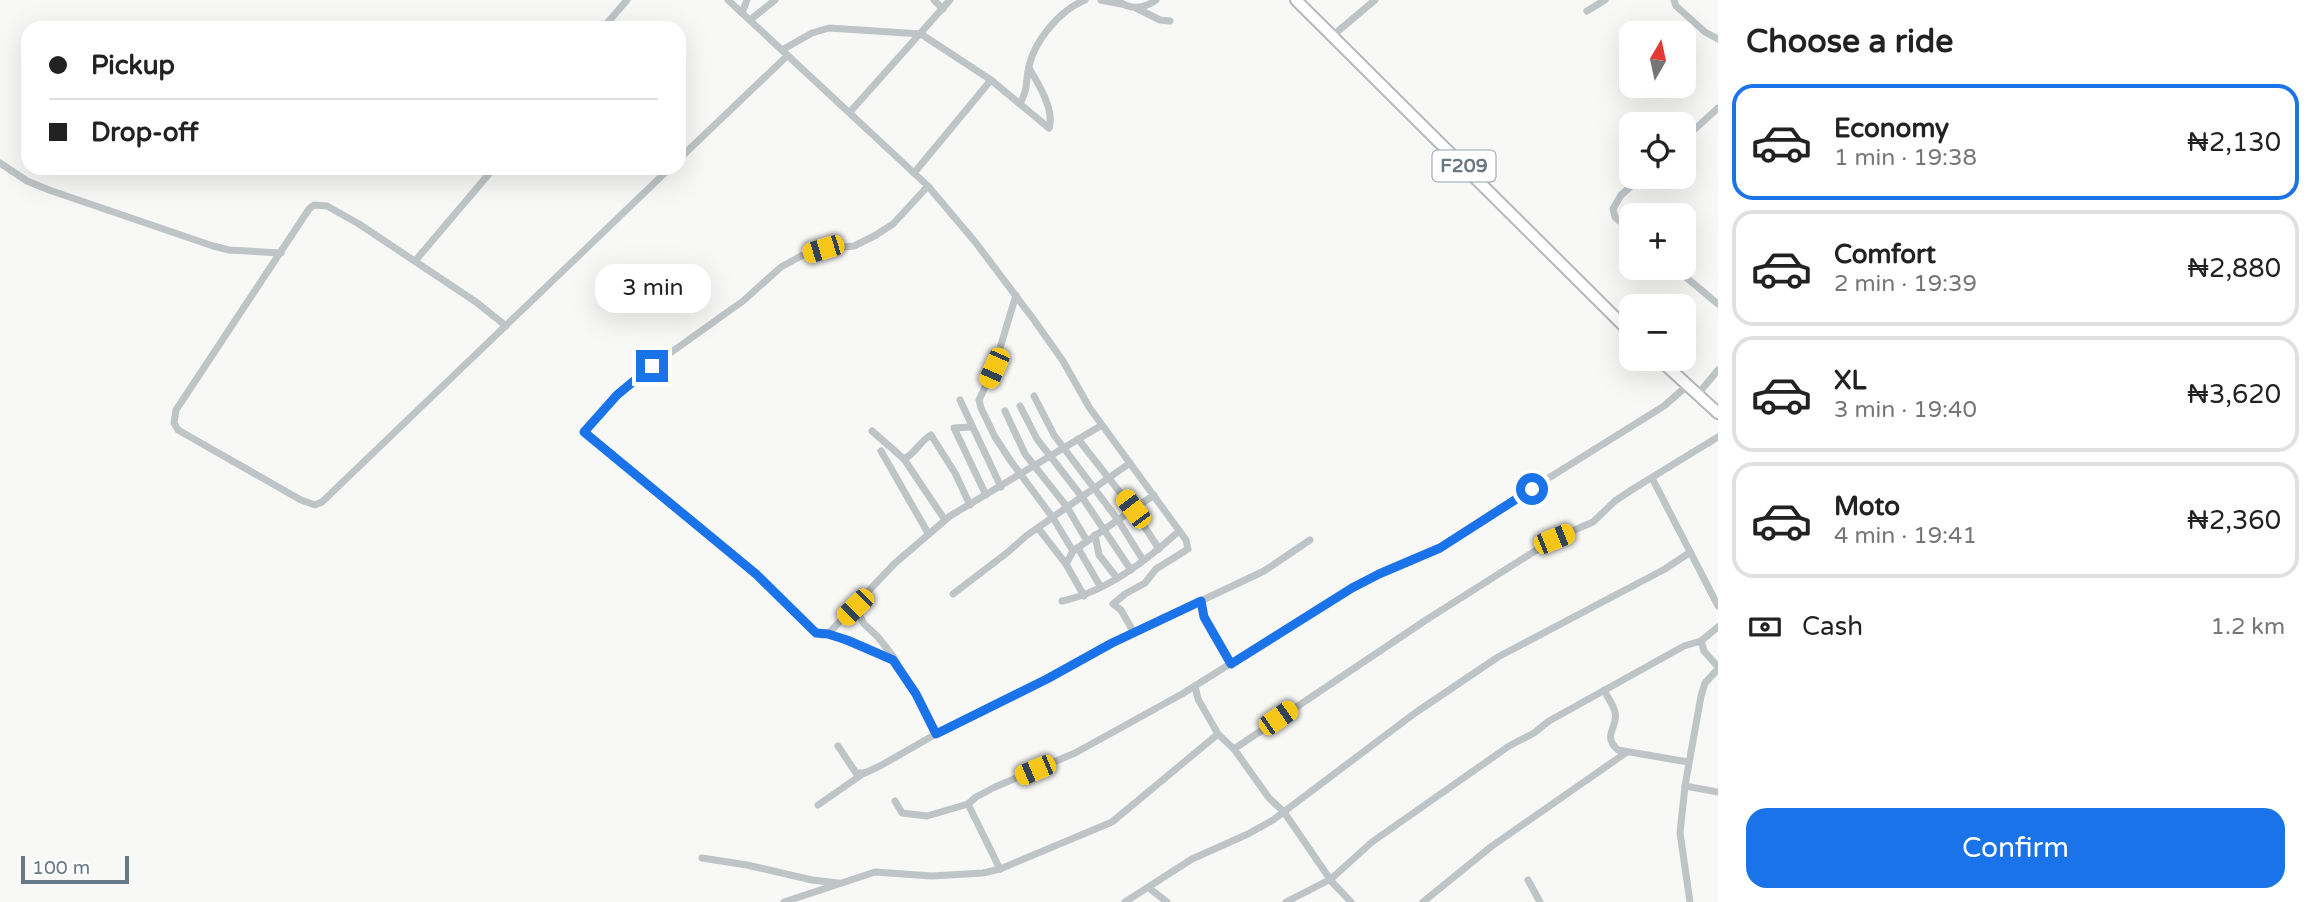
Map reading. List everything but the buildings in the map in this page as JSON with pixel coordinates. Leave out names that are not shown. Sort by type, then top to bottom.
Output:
[{"type":"main road","name":"F209","points":[[1296,0],[1619,321]]},
{"type":"main road","points":[[1672,371],[1718,413]]},
{"type":"street","points":[[609,21],[626,0]]},
{"type":"street","points":[[728,0],[928,186],[1063,360],[1089,407],[1186,540],[1188,549],[1156,569],[1145,583],[1125,594],[1114,604],[1121,610],[1134,633]]},
{"type":"street","points":[[742,13],[747,0]]},
{"type":"street","points":[[750,20],[775,0]]},
{"type":"street","points":[[934,0],[943,9]]},
{"type":"street","points":[[850,112],[950,0]]},
{"type":"street","points":[[1020,104],[1027,90],[1028,67],[1042,37],[1071,8],[1085,0]]},
{"type":"street","points":[[1101,0],[1120,2],[1160,20],[1170,21]]},
{"type":"street","points":[[1135,8],[1148,6],[1156,0]]},
{"type":"street","points":[[1331,37],[1375,0]]},
{"type":"street","points":[[1587,11],[1605,0]]},
{"type":"street","points":[[1674,0],[1676,6],[1705,32],[1718,39]]},
{"type":"street","points":[[686,152],[785,53],[812,33],[829,28],[921,34],[991,80],[1049,128],[1050,118],[1043,94],[1028,67]]},
{"type":"street","points":[[915,173],[991,80]]},
{"type":"street","points":[[1696,128],[1718,108]]},
{"type":"street","points":[[0,163],[27,181],[213,246],[229,250],[281,253]]},
{"type":"street","points":[[415,261],[488,175]]},
{"type":"street","points":[[506,326],[476,302],[359,224],[327,206],[314,205],[176,410],[174,424],[178,429],[308,504],[322,502],[506,326],[663,175]]},
{"type":"street","points":[[893,660],[828,634],[816,633],[756,574],[584,432],[617,395],[652,366],[743,301],[781,267],[803,255],[823,249],[853,246],[876,235],[894,225],[928,186]]},
{"type":"street","points":[[1619,220],[1613,209],[1629,189]]},
{"type":"street","points":[[1689,280],[1718,304]]},
{"type":"street","points":[[1016,296],[994,368],[979,400],[995,437],[1017,471],[1076,549],[1100,586]]},
{"type":"street","points":[[1699,394],[1718,370]]},
{"type":"street","points":[[895,801],[902,813],[927,816],[968,804],[995,787],[1075,753],[1195,686],[1352,588],[1440,548],[1664,406],[1688,385]]},
{"type":"street","points":[[1034,396],[1063,447],[1118,520],[1143,560]]},
{"type":"street","points":[[960,400],[1001,487]]},
{"type":"street","points":[[1020,406],[1037,439],[1082,496],[1099,532],[1130,570]]},
{"type":"street","points":[[1005,411],[1034,467],[1067,507],[1087,541]]},
{"type":"street","points":[[828,634],[894,564],[945,520],[1102,425]]},
{"type":"street","points":[[970,426],[954,428],[986,495]]},
{"type":"street","points":[[872,431],[904,459],[945,520]]},
{"type":"street","points":[[904,459],[909,457],[922,440],[931,435],[955,473],[970,505]]},
{"type":"street","points":[[1234,749],[1522,559],[1554,539],[1593,522],[1615,501],[1718,437]]},
{"type":"street","points":[[1078,439],[1133,509],[1159,549]]},
{"type":"street","points":[[881,451],[928,533]]},
{"type":"street","points":[[953,594],[1038,528],[1130,463]]},
{"type":"street","points":[[1652,478],[1718,606]]},
{"type":"street","points":[[1066,564],[1076,549],[1154,495]]},
{"type":"street","points":[[1038,528],[1066,564],[1084,596]]},
{"type":"street","points":[[1062,601],[1084,596],[1117,578],[1159,549],[1179,531]]},
{"type":"street","points":[[1099,532],[1096,549],[1117,578]]},
{"type":"street","points":[[818,805],[865,772],[1134,633],[1264,571],[1270,564],[1310,540]]},
{"type":"street","points":[[1058,554],[1076,549]]},
{"type":"street","points":[[1125,902],[1192,859],[1248,834],[1284,812],[1405,720],[1497,657],[1665,569],[1689,552]]},
{"type":"street","points":[[1201,601],[1204,617],[1231,664]]},
{"type":"street","points":[[855,607],[864,624],[878,636],[916,694],[936,734]]},
{"type":"street","points":[[1286,902],[1331,879],[1372,842],[1485,761],[1604,690],[1684,646],[1701,641],[1718,627]]},
{"type":"street","points":[[1690,902],[1680,833],[1685,786],[1700,696],[1705,683],[1718,668],[1704,651],[1701,641]]},
{"type":"street","points":[[1195,686],[1198,699],[1218,734],[1234,749],[1269,798],[1284,812],[1331,879],[1352,902]]},
{"type":"street","points":[[1604,690],[1616,713],[1611,730],[1612,744],[1618,750],[1688,762]]},
{"type":"street","points":[[784,902],[882,871],[932,876],[983,873],[1000,869],[1112,822],[1218,734]]},
{"type":"street","points":[[838,746],[856,773],[865,772]]},
{"type":"street","points":[[1423,902],[1492,846],[1627,752]]},
{"type":"street","points":[[1685,786],[1718,792]]},
{"type":"street","points":[[968,804],[1000,869]]},
{"type":"street","points":[[702,858],[812,880],[842,883]]},
{"type":"street","points":[[1528,880],[1541,902]]},
{"type":"street","points":[[1149,888],[1167,902]]},
{"type":"route","points":[[652,366],[617,395],[584,432],[756,574],[816,633],[836,636],[893,660],[916,694],[936,734],[1047,679],[1112,643],[1201,601],[1204,617],[1231,664],[1352,588],[1440,548],[1532,489]]}]
